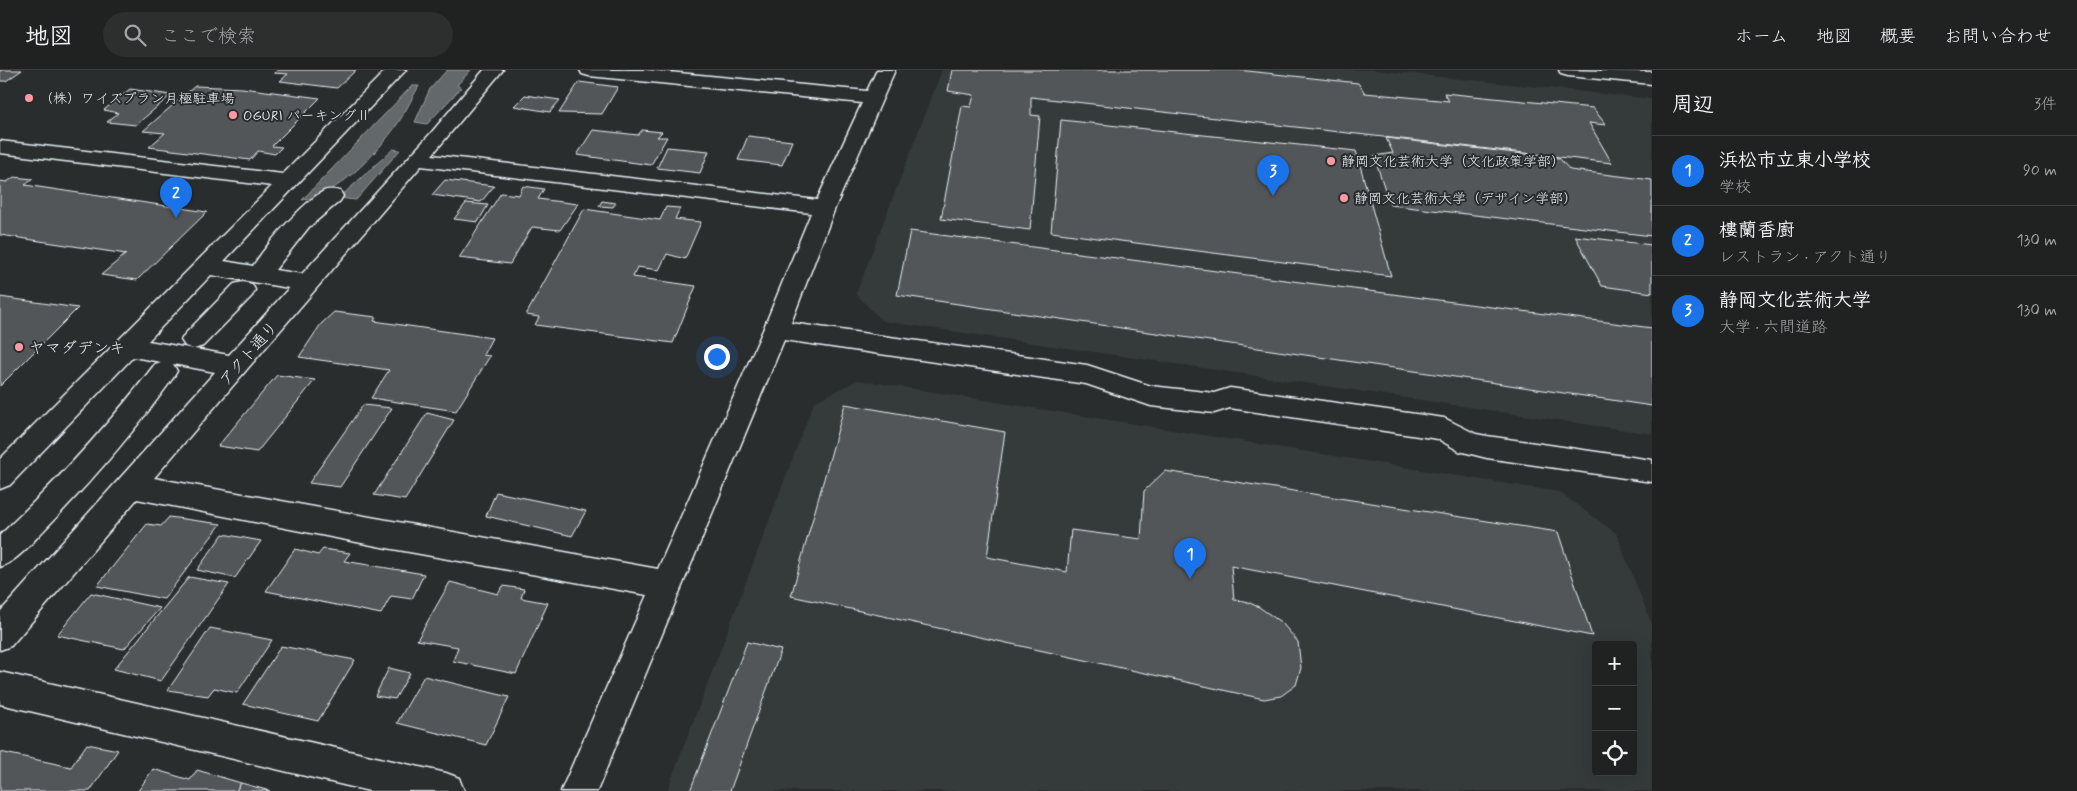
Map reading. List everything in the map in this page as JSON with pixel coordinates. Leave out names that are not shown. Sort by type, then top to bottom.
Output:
[{"type":"street","points":[[0,478],[398,70]]},
{"type":"street","name":"アクト通り","points":[[0,634],[132,486],[416,159],[438,137],[494,70]]},
{"type":"street","points":[[589,70],[875,98]]},
{"type":"street","points":[[579,791],[776,330],[824,208],[886,70]]},
{"type":"street","points":[[1568,70],[1652,78]]},
{"type":"street","points":[[0,147],[288,181]]},
{"type":"street","points":[[416,159],[824,208]]},
{"type":"street","points":[[264,268],[301,222],[332,196]]},
{"type":"street","points":[[205,266],[307,283]]},
{"type":"street","points":[[194,340],[243,290]]},
{"type":"street","points":[[776,330],[1087,375],[1151,396],[1214,403],[1230,398],[1444,429],[1469,443],[1487,447],[1652,471]]},
{"type":"street","points":[[127,346],[236,366]]},
{"type":"street","points":[[0,554],[80,472],[164,371]]},
{"type":"street","points":[[132,486],[387,535],[668,585]]},
{"type":"street","points":[[0,688],[446,791]]},
{"type":"shaded area","points":[[447,70],[471,70],[457,85],[461,88],[427,124],[415,122],[430,89]]},
{"type":"shaded area","points":[[942,70],[1374,70],[1652,99],[1652,434],[882,321],[856,294]]},
{"type":"shaded area","points":[[412,86],[419,86],[402,117],[367,161],[341,183],[328,191],[302,200]]},
{"type":"shaded area","points":[[393,149],[400,150],[356,200],[339,198]]},
{"type":"shaded area","points":[[858,380],[1559,492],[1616,533],[1652,625],[1652,791],[667,791],[814,402]]},
{"type":"building","points":[[0,70],[22,70],[6,81],[0,81]]},
{"type":"building","points":[[277,70],[356,70],[337,88],[280,81],[288,74],[274,73]]},
{"type":"building","points":[[952,70],[1238,70],[1358,83],[1365,93],[1449,101],[1444,93],[1593,108],[1606,125],[1589,123],[1612,163],[1031,97],[1031,115],[1040,116],[1030,230],[941,219],[962,106],[971,107],[974,95],[948,91]]},
{"type":"building","points":[[579,82],[618,87],[602,114],[559,113]]},
{"type":"building","name":"OGURI パーキングⅡ","points":[[195,86],[242,88],[320,98],[272,146],[282,147],[275,154],[258,151],[250,160],[149,147],[165,133],[143,131]]},
{"type":"building","points":[[130,89],[171,95],[136,125],[107,122],[118,113],[104,110]]},
{"type":"building","points":[[525,95],[560,100],[550,112],[514,106]]},
{"type":"building","points":[[1061,120],[1356,151],[1391,276],[1051,232]]},
{"type":"building","points":[[593,130],[638,135],[642,130],[662,132],[657,137],[667,137],[651,165],[577,155]]},
{"type":"building","points":[[748,136],[792,141],[782,165],[738,160]]},
{"type":"building","points":[[1386,138],[1559,158],[1570,170],[1652,180],[1652,236],[1390,205],[1374,156],[1393,153]]},
{"type":"building","points":[[667,147],[709,151],[700,173],[657,168]]},
{"type":"building","points":[[14,177],[33,179],[25,185],[207,212],[137,280],[101,275],[126,254],[0,235],[0,181],[7,182]]},
{"type":"building","points":[[445,180],[494,186],[481,202],[432,195]]},
{"type":"building","points":[[523,186],[544,189],[538,199],[578,204],[560,230],[532,227],[510,264],[459,258],[501,193],[519,195]]},
{"type":"building","points":[[602,201],[616,203],[613,207],[599,206]]},
{"type":"building","points":[[466,203],[488,205],[478,222],[454,219]]},
{"type":"building","points":[[666,207],[680,208],[675,219],[701,222],[685,259],[667,254],[659,270],[637,267],[633,277],[696,286],[673,343],[535,325],[539,317],[526,315],[584,209],[660,220]]},
{"type":"building","points":[[910,231],[1652,328],[1652,406],[897,295]]},
{"type":"building","points":[[1575,236],[1652,245],[1652,293],[1602,286]]},
{"type":"building","name":"ヤマダデンキ","points":[[0,297],[78,308],[0,386]]},
{"type":"building","points":[[334,312],[376,317],[374,321],[492,338],[483,355],[490,356],[456,411],[371,398],[389,370],[299,357],[321,324]]},
{"type":"building","points":[[277,375],[315,380],[257,452],[218,446]]},
{"type":"building","points":[[845,404],[1005,432],[987,557],[1067,572],[1071,530],[1141,539],[1144,491],[1165,471],[1558,532],[1592,636],[1231,566],[1234,600],[1245,601],[1259,607],[1282,623],[1298,642],[1301,668],[1296,685],[1281,696],[1264,699],[791,596]]},
{"type":"building","points":[[363,405],[392,408],[340,487],[309,483]]},
{"type":"building","points":[[427,413],[454,420],[405,500],[374,495]]},
{"type":"building","points":[[496,492],[586,511],[572,536],[486,516]]},
{"type":"building","points":[[169,517],[221,524],[164,599],[97,586],[147,524],[161,526]]},
{"type":"building","points":[[223,534],[261,541],[235,578],[197,570]]},
{"type":"building","points":[[295,549],[318,555],[323,549],[350,553],[344,561],[424,574],[412,599],[391,596],[381,614],[266,591]]},
{"type":"building","points":[[189,577],[229,584],[161,681],[114,669]]},
{"type":"building","points":[[450,582],[498,594],[503,586],[524,589],[521,598],[548,603],[516,674],[453,661],[458,647],[417,640]]},
{"type":"building","points":[[91,593],[160,608],[124,649],[57,635]]},
{"type":"building","points":[[210,628],[272,640],[237,693],[214,688],[208,696],[168,690]]},
{"type":"building","points":[[747,642],[781,650],[730,791],[690,791]]},
{"type":"building","points":[[281,646],[355,660],[318,721],[243,704]]},
{"type":"building","points":[[389,668],[410,673],[395,699],[375,696]]},
{"type":"building","points":[[424,676],[509,697],[486,745],[397,723]]},
{"type":"building","points":[[87,744],[118,750],[90,791],[0,791],[0,752],[71,767]]},
{"type":"building","points":[[153,769],[190,780],[197,770],[241,783],[236,791],[138,791]]},
{"type":"building","points":[[241,783],[270,791],[236,791]]},
{"type":"place","name":"（株）ワイズプラン月極駐車場","points":[[29,98]]},
{"type":"place","name":"OGURI パーキングⅡ","points":[[233,115]]},
{"type":"place","name":"静岡文化芸術大学（文化政策学部）","points":[[1331,161]]},
{"type":"place","name":"静岡文化芸術大学","points":[[1273,196]]},
{"type":"place","name":"静岡文化芸術大学（デザイン学部）","points":[[1344,198]]},
{"type":"place","name":"樓蘭香廚","points":[[176,218]]},
{"type":"place","name":"ヤマダデンキ","points":[[19,347]]},
{"type":"place","name":"浜松市立東小学校","points":[[1190,579]]}]
